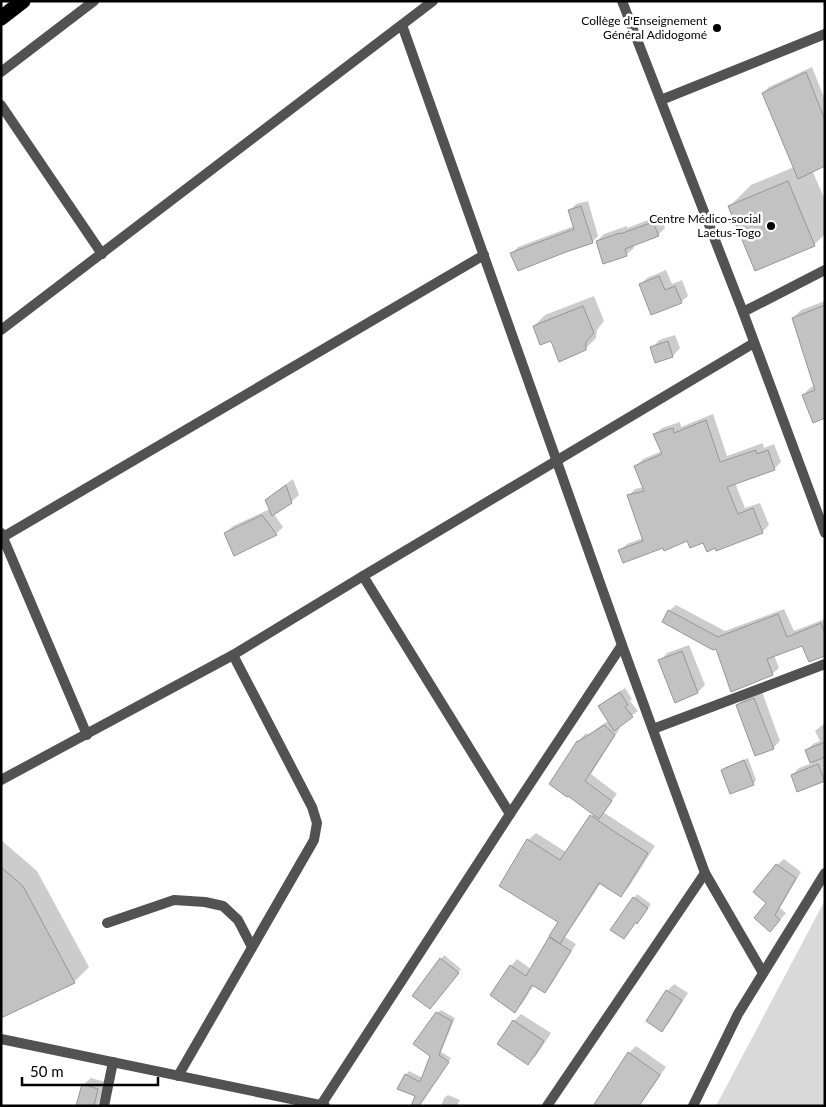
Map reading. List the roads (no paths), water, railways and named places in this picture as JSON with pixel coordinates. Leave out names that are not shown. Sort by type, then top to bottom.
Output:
[{"type":"highway","points":[[1,18],[23,1]]},
{"type":"street","points":[[1,72],[94,1]]},
{"type":"street","points":[[1,330],[433,1]]},
{"type":"street","points":[[622,1],[743,312],[825,533]]},
{"type":"street","points":[[402,25],[705,873],[763,973]]},
{"type":"street","points":[[661,100],[825,34]]},
{"type":"street","points":[[1,105],[102,254]]},
{"type":"street","points":[[87,735],[2,535],[484,255]]},
{"type":"street","points":[[743,312],[825,270]]},
{"type":"street","points":[[1,780],[233,656],[754,343]]},
{"type":"street","points":[[364,576],[510,814]]},
{"type":"street","points":[[1,1039],[323,1105],[510,814],[622,645]]},
{"type":"street","points":[[178,1076],[314,840],[317,824],[312,807],[233,656]]},
{"type":"street","points":[[652,729],[825,664]]},
{"type":"street","points":[[547,1106],[705,873]]},
{"type":"street","points":[[694,1106],[738,1014],[825,873]]},
{"type":"street","points":[[107,923],[174,900],[206,902],[223,906],[238,920],[252,947]]},
{"type":"street","points":[[104,1106],[113,1062]]},
{"type":"place","name":"Collège d'Enseignement Général Adidogomé","points":[[717,28]]},
{"type":"place","name":"Centre Médico-social Laetus-Togo","points":[[771,226]]}]
